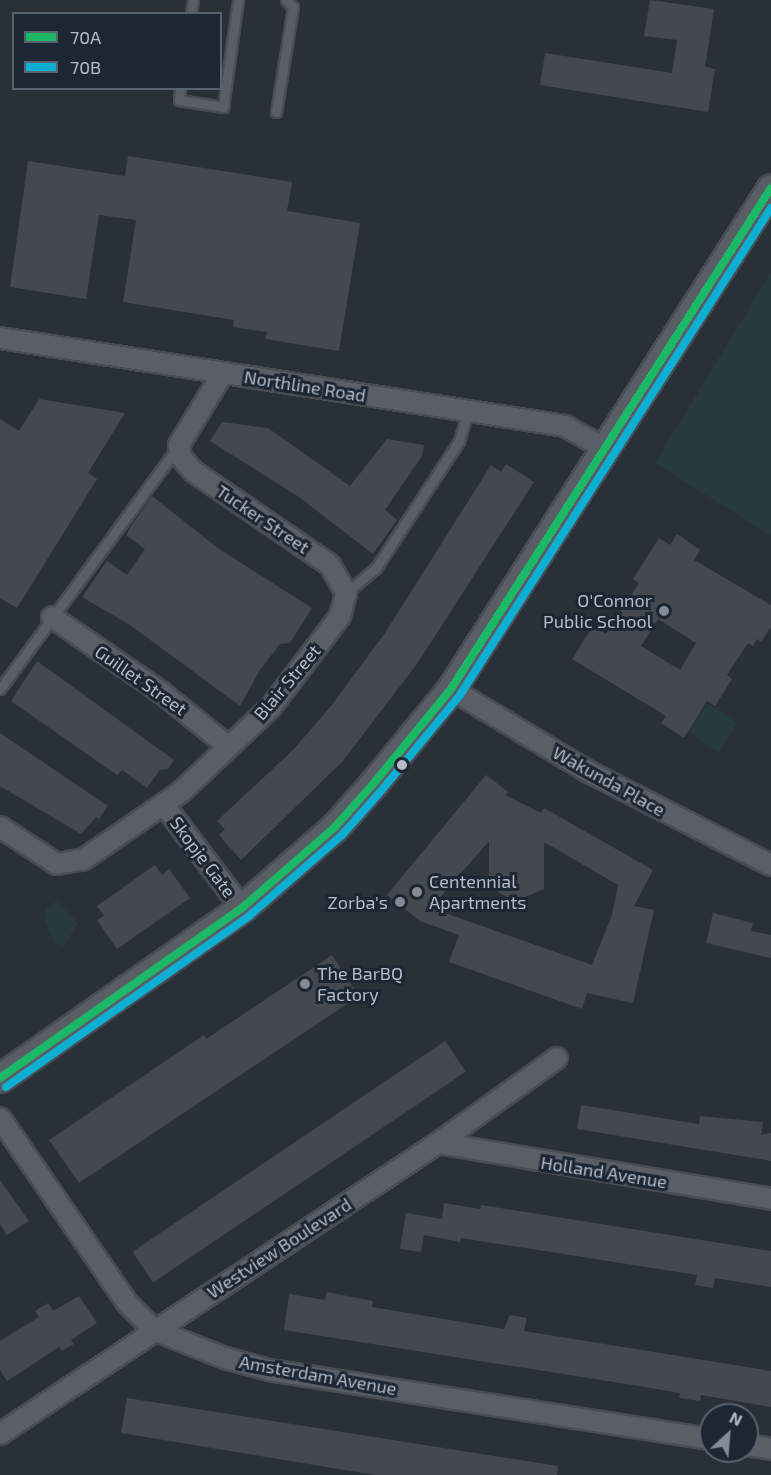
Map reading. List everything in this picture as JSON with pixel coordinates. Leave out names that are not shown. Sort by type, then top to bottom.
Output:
[{"type":"main road","points":[[0,1078],[242,908],[335,827],[451,689],[771,188]]},
{"type":"street","name":"Northline Road","points":[[0,338],[566,426],[604,448]]},
{"type":"street","points":[[179,445],[223,373]]},
{"type":"street","name":"Tucker Street","points":[[179,445],[181,457],[195,472],[330,566],[346,593]]},
{"type":"street","name":"Blair Street","points":[[0,827],[46,859],[67,864],[84,859],[164,805],[228,747],[295,677],[340,616],[346,593]]},
{"type":"street","name":"Guillet Street","points":[[52,617],[170,699],[228,747]]},
{"type":"street","name":"Wakunda Place","points":[[451,689],[589,772],[771,865]]},
{"type":"street","name":"Skopje Gate","points":[[164,805],[242,908]]},
{"type":"street","name":"Westview Boulevard","points":[[0,1434],[438,1143],[557,1058]]},
{"type":"street","name":"Amsterdam Avenue","points":[[0,1118],[127,1303],[154,1330],[225,1359],[269,1370],[699,1437]]},
{"type":"street","name":"Holland Avenue","points":[[438,1143],[771,1199]]},
{"type":"lane","points":[[180,90],[179,100],[223,107],[237,0]]},
{"type":"lane","points":[[276,112],[293,6],[286,0]]},
{"type":"lane","points":[[346,593],[376,568],[459,441],[468,412]]},
{"type":"lane","points":[[0,689],[179,445]]},
{"type":"green space","points":[[771,272],[771,536],[655,463]]},
{"type":"green space","points":[[708,703],[738,723],[718,752],[688,732]]},
{"type":"green space","points":[[57,901],[78,923],[64,946],[54,943],[44,917],[47,907]]},
{"type":"building","points":[[650,0],[714,9],[705,67],[715,69],[708,112],[540,85],[545,53],[672,73],[677,40],[644,36]]},
{"type":"building","points":[[128,156],[292,182],[287,211],[360,223],[339,351],[265,339],[267,332],[233,327],[234,320],[123,302],[136,220],[99,215],[86,299],[10,287],[28,161],[125,176]]},
{"type":"building","points":[[39,399],[125,413],[88,473],[97,479],[17,608],[0,598],[0,419],[19,431]]},
{"type":"building","points":[[222,422],[268,428],[350,486],[387,439],[424,445],[422,456],[385,510],[397,520],[373,554],[299,497],[210,441]]},
{"type":"building","points":[[506,464],[534,482],[417,664],[342,762],[241,860],[219,835],[225,829],[217,821],[294,749],[331,706],[385,633],[491,465],[501,472]]},
{"type":"building","points":[[152,496],[219,549],[312,608],[290,643],[280,644],[260,670],[240,706],[130,625],[82,597],[107,561],[127,575],[145,549],[127,536],[128,531]]},
{"type":"building","points":[[677,534],[700,550],[694,560],[771,605],[771,627],[761,642],[757,639],[753,646],[748,643],[727,675],[732,679],[715,706],[707,701],[684,738],[661,723],[666,716],[572,659],[593,626],[606,634],[639,583],[633,579],[659,538],[670,545]],"holes":[[[658,619],[696,643],[680,670],[641,646]]]},
{"type":"building","points":[[37,661],[174,760],[168,769],[160,770],[147,788],[122,770],[117,775],[11,701]]},
{"type":"building","points":[[0,733],[108,806],[99,819],[96,817],[81,834],[0,786]]},
{"type":"building","name":"Centennial Apartments","points":[[486,775],[508,792],[505,795],[541,813],[544,808],[653,870],[634,906],[654,910],[633,1003],[587,993],[582,1009],[449,962],[459,935],[420,921],[387,895]],"holes":[[[489,841],[489,886],[514,902],[544,889],[544,842],[618,885],[612,915],[592,965],[431,908]]]},
{"type":"building","points":[[155,865],[162,875],[169,869],[190,898],[117,949],[97,920],[104,916],[97,906]]},
{"type":"building","points":[[713,913],[753,923],[751,931],[771,935],[771,958],[706,943]]},
{"type":"building","points":[[332,955],[359,996],[79,1183],[49,1140],[204,1035],[206,1039]]},
{"type":"building","points":[[445,1041],[466,1072],[153,1282],[132,1252]]},
{"type":"building","points":[[581,1105],[699,1124],[700,1116],[763,1122],[761,1135],[771,1133],[771,1161],[577,1129]]},
{"type":"building","points":[[0,1180],[29,1221],[7,1235],[0,1224]]},
{"type":"building","points":[[444,1203],[480,1209],[481,1205],[771,1251],[771,1287],[715,1278],[713,1288],[695,1285],[697,1275],[461,1238],[460,1242],[424,1235],[421,1252],[400,1249],[406,1213],[442,1219]]},
{"type":"building","points":[[327,1292],[373,1301],[372,1307],[504,1329],[510,1315],[527,1318],[524,1331],[771,1371],[771,1407],[759,1405],[759,1403],[701,1395],[700,1401],[679,1398],[680,1393],[284,1330],[289,1294],[325,1300]]},
{"type":"building","points":[[79,1296],[97,1323],[71,1340],[74,1344],[62,1351],[59,1347],[7,1381],[0,1370],[0,1341],[39,1317],[35,1311],[48,1303],[53,1311]]},
{"type":"building","points":[[127,1398],[558,1466],[557,1475],[375,1475],[121,1433]]},
{"type":"transit line","name":"70A","points":[[0,1078],[242,908],[335,827],[373,784],[451,689],[771,188]]},
{"type":"transit line","name":"70B","points":[[6,1087],[249,916],[342,835],[381,791],[460,695],[771,208]]},
{"type":"place","name":"O'Connor Public School","points":[[664,611]]},
{"type":"place","name":"Centennial Apartments","points":[[417,892]]},
{"type":"place","name":"Zorba's","points":[[400,902]]},
{"type":"place","name":"The BarBQ Factory","points":[[305,984]]}]
